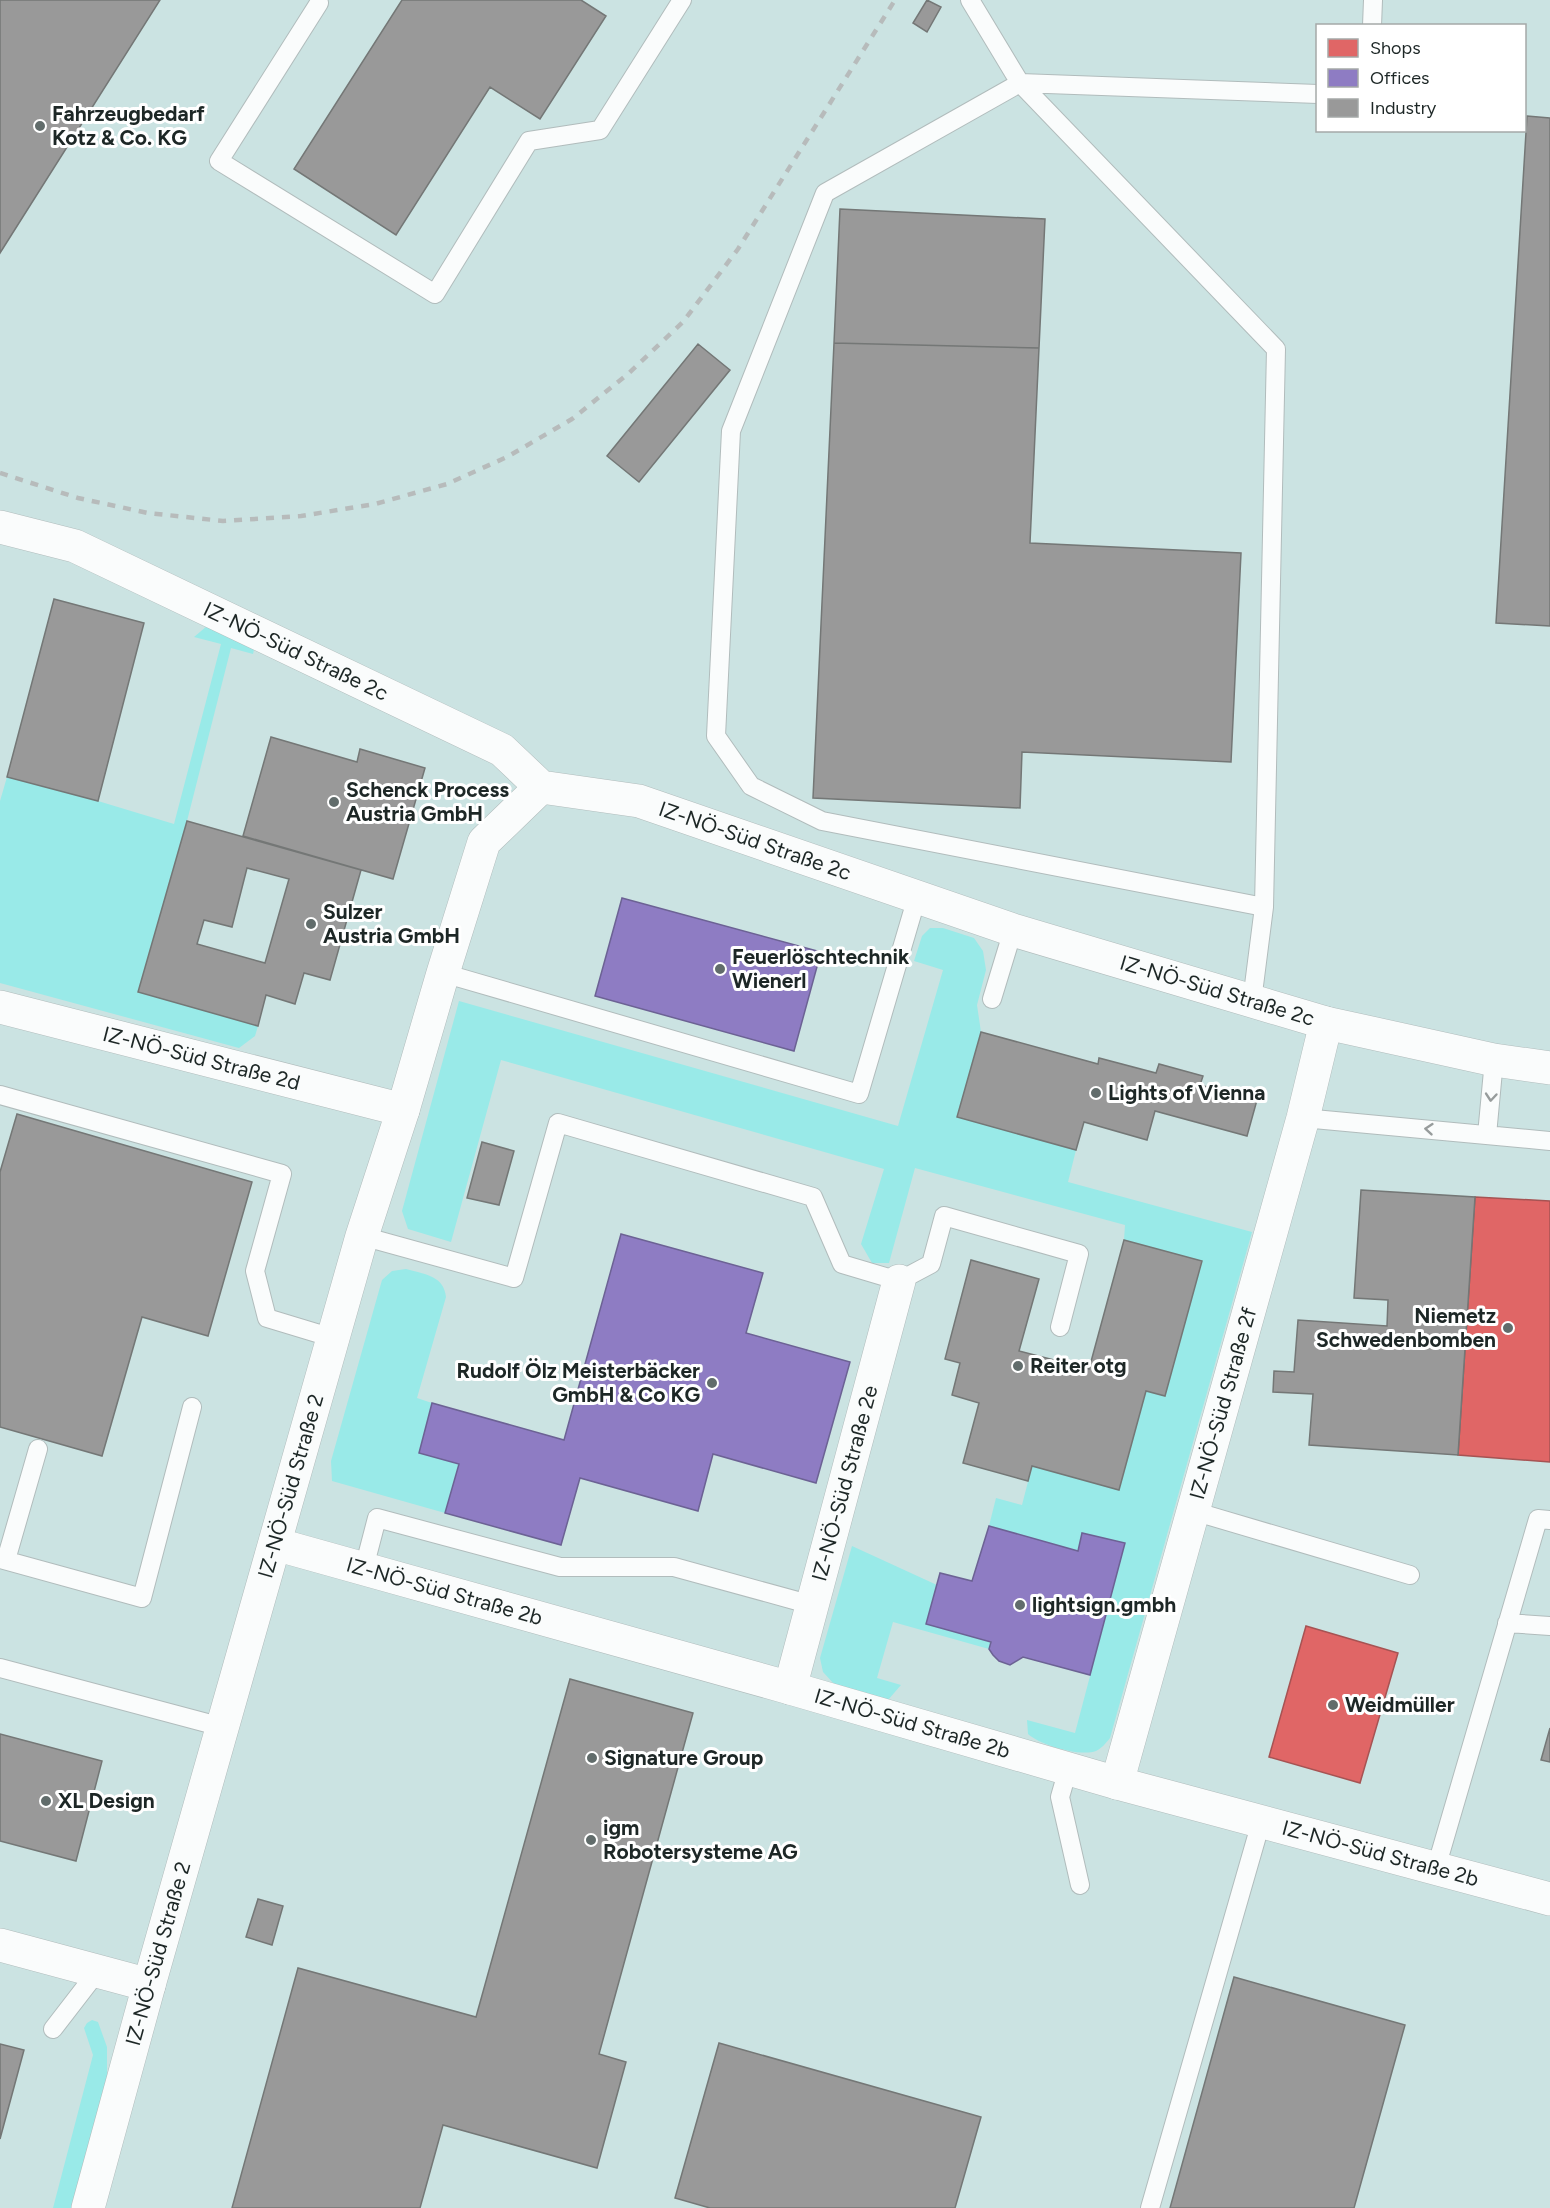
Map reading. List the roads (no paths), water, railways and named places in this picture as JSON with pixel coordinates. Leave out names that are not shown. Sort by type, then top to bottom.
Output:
[{"type":"street","name":"IZ-NÖ-Süd Straße 2c","points":[[0,527],[75,546],[502,750],[541,787],[639,801],[1013,930],[1326,1023],[1494,1060],[1550,1068]]},
{"type":"street","name":"IZ-NÖ-Süd Straße 2","points":[[88,2208],[362,1236],[403,1110],[484,842],[541,787]]},
{"type":"street","name":"IZ-NÖ-Süd Straße 2d","points":[[0,1007],[403,1110]]},
{"type":"street","name":"IZ-NÖ-Süd Straße 2f","points":[[1117,1783],[1303,1118],[1326,1023]]},
{"type":"street","name":"IZ-NÖ-Süd Straße 2e","points":[[790,1688],[899,1281]]},
{"type":"street","name":"IZ-NÖ-Süd Straße 2b","points":[[275,1544],[790,1688],[1117,1783],[1550,1899]]},
{"type":"street","points":[[0,1945],[149,1985]]},
{"type":"lane","points":[[318,3],[219,161],[435,294],[529,141],[600,130],[682,0]]},
{"type":"lane","points":[[970,0],[1020,83],[1276,349],[1264,907],[1252,1001]]},
{"type":"lane","points":[[1372,24],[1373,0]]},
{"type":"lane","points":[[1264,907],[822,821],[751,786],[716,736],[731,431],[825,193],[1020,83],[1316,94]]},
{"type":"lane","points":[[443,973],[859,1094],[917,897]]},
{"type":"lane","points":[[992,999],[1013,930]]},
{"type":"lane","points":[[1487,1135],[1494,1060]]},
{"type":"lane","points":[[0,1095],[282,1174],[255,1271],[267,1318],[333,1338]]},
{"type":"lane","points":[[1303,1118],[1550,1141]]},
{"type":"lane","points":[[362,1236],[514,1278],[558,1123],[813,1197],[842,1264],[899,1281],[931,1264],[944,1216],[1079,1254],[1060,1327]]},
{"type":"lane","points":[[38,1449],[3,1559],[142,1598],[192,1407]]},
{"type":"lane","points":[[1193,1510],[1410,1575]]},
{"type":"lane","points":[[364,1568],[377,1518],[560,1567],[674,1567],[812,1605]]},
{"type":"lane","points":[[1436,1868],[1538,1519],[1550,1520]]},
{"type":"lane","points":[[1507,1623],[1550,1626]]},
{"type":"lane","points":[[0,1668],[222,1727]]},
{"type":"lane","points":[[1068,1769],[1060,1797],[1080,1885]]},
{"type":"lane","points":[[1150,2208],[1261,1822]]},
{"type":"lane","points":[[53,2029],[97,1971]]},
{"type":"railway","points":[[0,473],[78,498],[148,513],[223,521],[301,516],[375,504],[447,484],[507,457],[572,419],[628,374],[683,322],[738,249],[895,0]]},
{"type":"place","name":"Fahrzeugbedarf Kotz & Co. KG","points":[[40,126]]},
{"type":"place","name":"Schenck Process Austria GmbH","points":[[334,802]]},
{"type":"place","name":"Sulzer Austria GmbH","points":[[311,924]]},
{"type":"place","name":"Feuerlöschtechnik Wienerl","points":[[720,969]]},
{"type":"place","name":"Lights of Vienna","points":[[1096,1093]]},
{"type":"place","name":"Niemetz Schwedenbomben","points":[[1508,1328]]},
{"type":"place","name":"Reiter otg","points":[[1018,1366]]},
{"type":"place","name":"Rudolf Ölz Meisterbäcker GmbH & Co KG","points":[[712,1383]]},
{"type":"place","name":"lightsign.gmbh","points":[[1020,1605]]},
{"type":"place","name":"Weidmüller","points":[[1333,1705]]},
{"type":"place","name":"Signature Group","points":[[592,1758]]},
{"type":"place","name":"XL Design","points":[[46,1801]]},
{"type":"place","name":"igm Robotersysteme AG","points":[[591,1840]]}]
